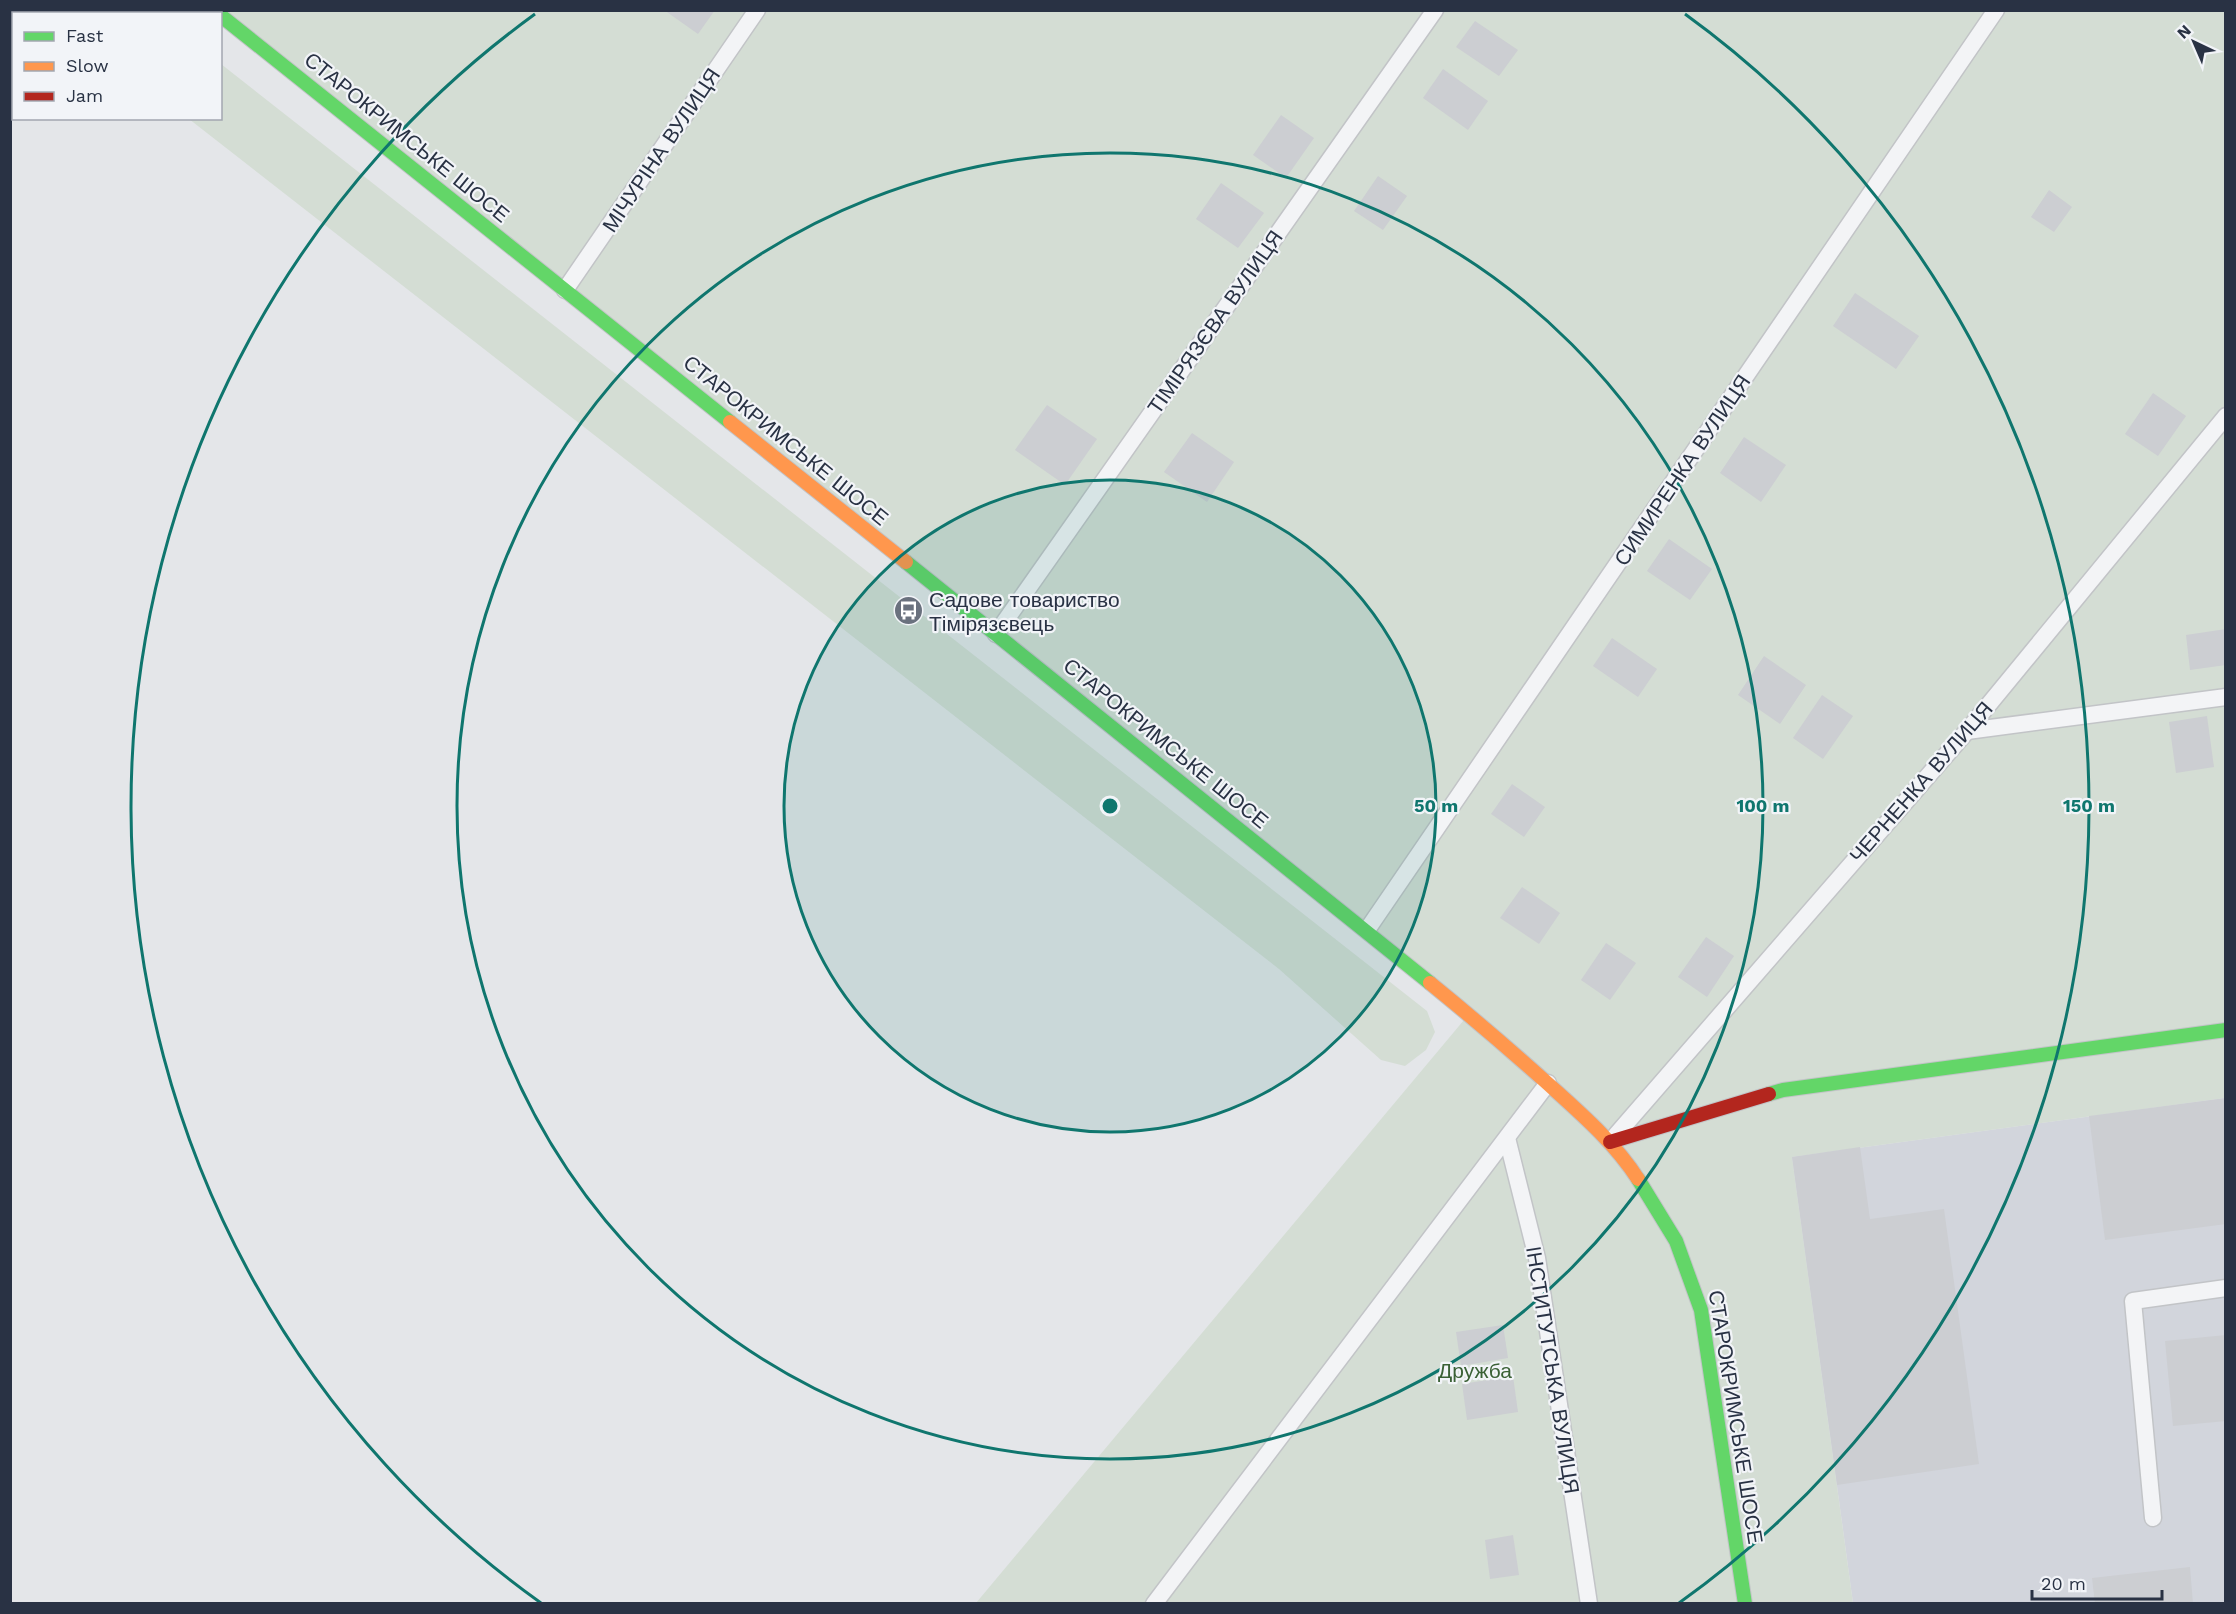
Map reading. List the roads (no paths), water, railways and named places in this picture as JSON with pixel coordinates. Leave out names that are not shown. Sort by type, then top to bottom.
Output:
[{"type":"street","name":"СТАРОКРИМСЬКЕ ШОСЕ","points":[[222,16],[1367,930],[1469,1014],[1548,1083],[1610,1142],[1635,1174],[1676,1241],[1701,1310],[1745,1604]]},
{"type":"street","points":[[1610,1142],[1783,1090],[2226,1030]]},
{"type":"lane","name":"МІЧУРІНА ВУЛИЦЯ","points":[[565,290],[757,10]]},
{"type":"lane","name":"ТІМІРЯЗЄВА ВУЛИЦЯ","points":[[996,634],[1435,10]]},
{"type":"lane","name":"СИМИРЕНКА ВУЛИЦЯ","points":[[1367,930],[1996,10]]},
{"type":"lane","name":"ЧЕРНЕНКА ВУЛИЦЯ","points":[[1610,1142],[1967,730],[2226,416]]},
{"type":"lane","points":[[1967,730],[2226,697]]},
{"type":"lane","points":[[1154,1604],[1548,1083]]},
{"type":"lane","name":"ІНСТИТУТСЬКА ВУЛИЦЯ","points":[[1507,1138],[1537,1258],[1589,1604]]},
{"type":"lane","points":[[2152,1518],[2133,1301],[2226,1288]]},
{"type":"place","name":"Садове товариство Тімірязєвець","points":[[908,611]]},
{"type":"park label","name":"Дружба","points":[[1475,1370]]}]
